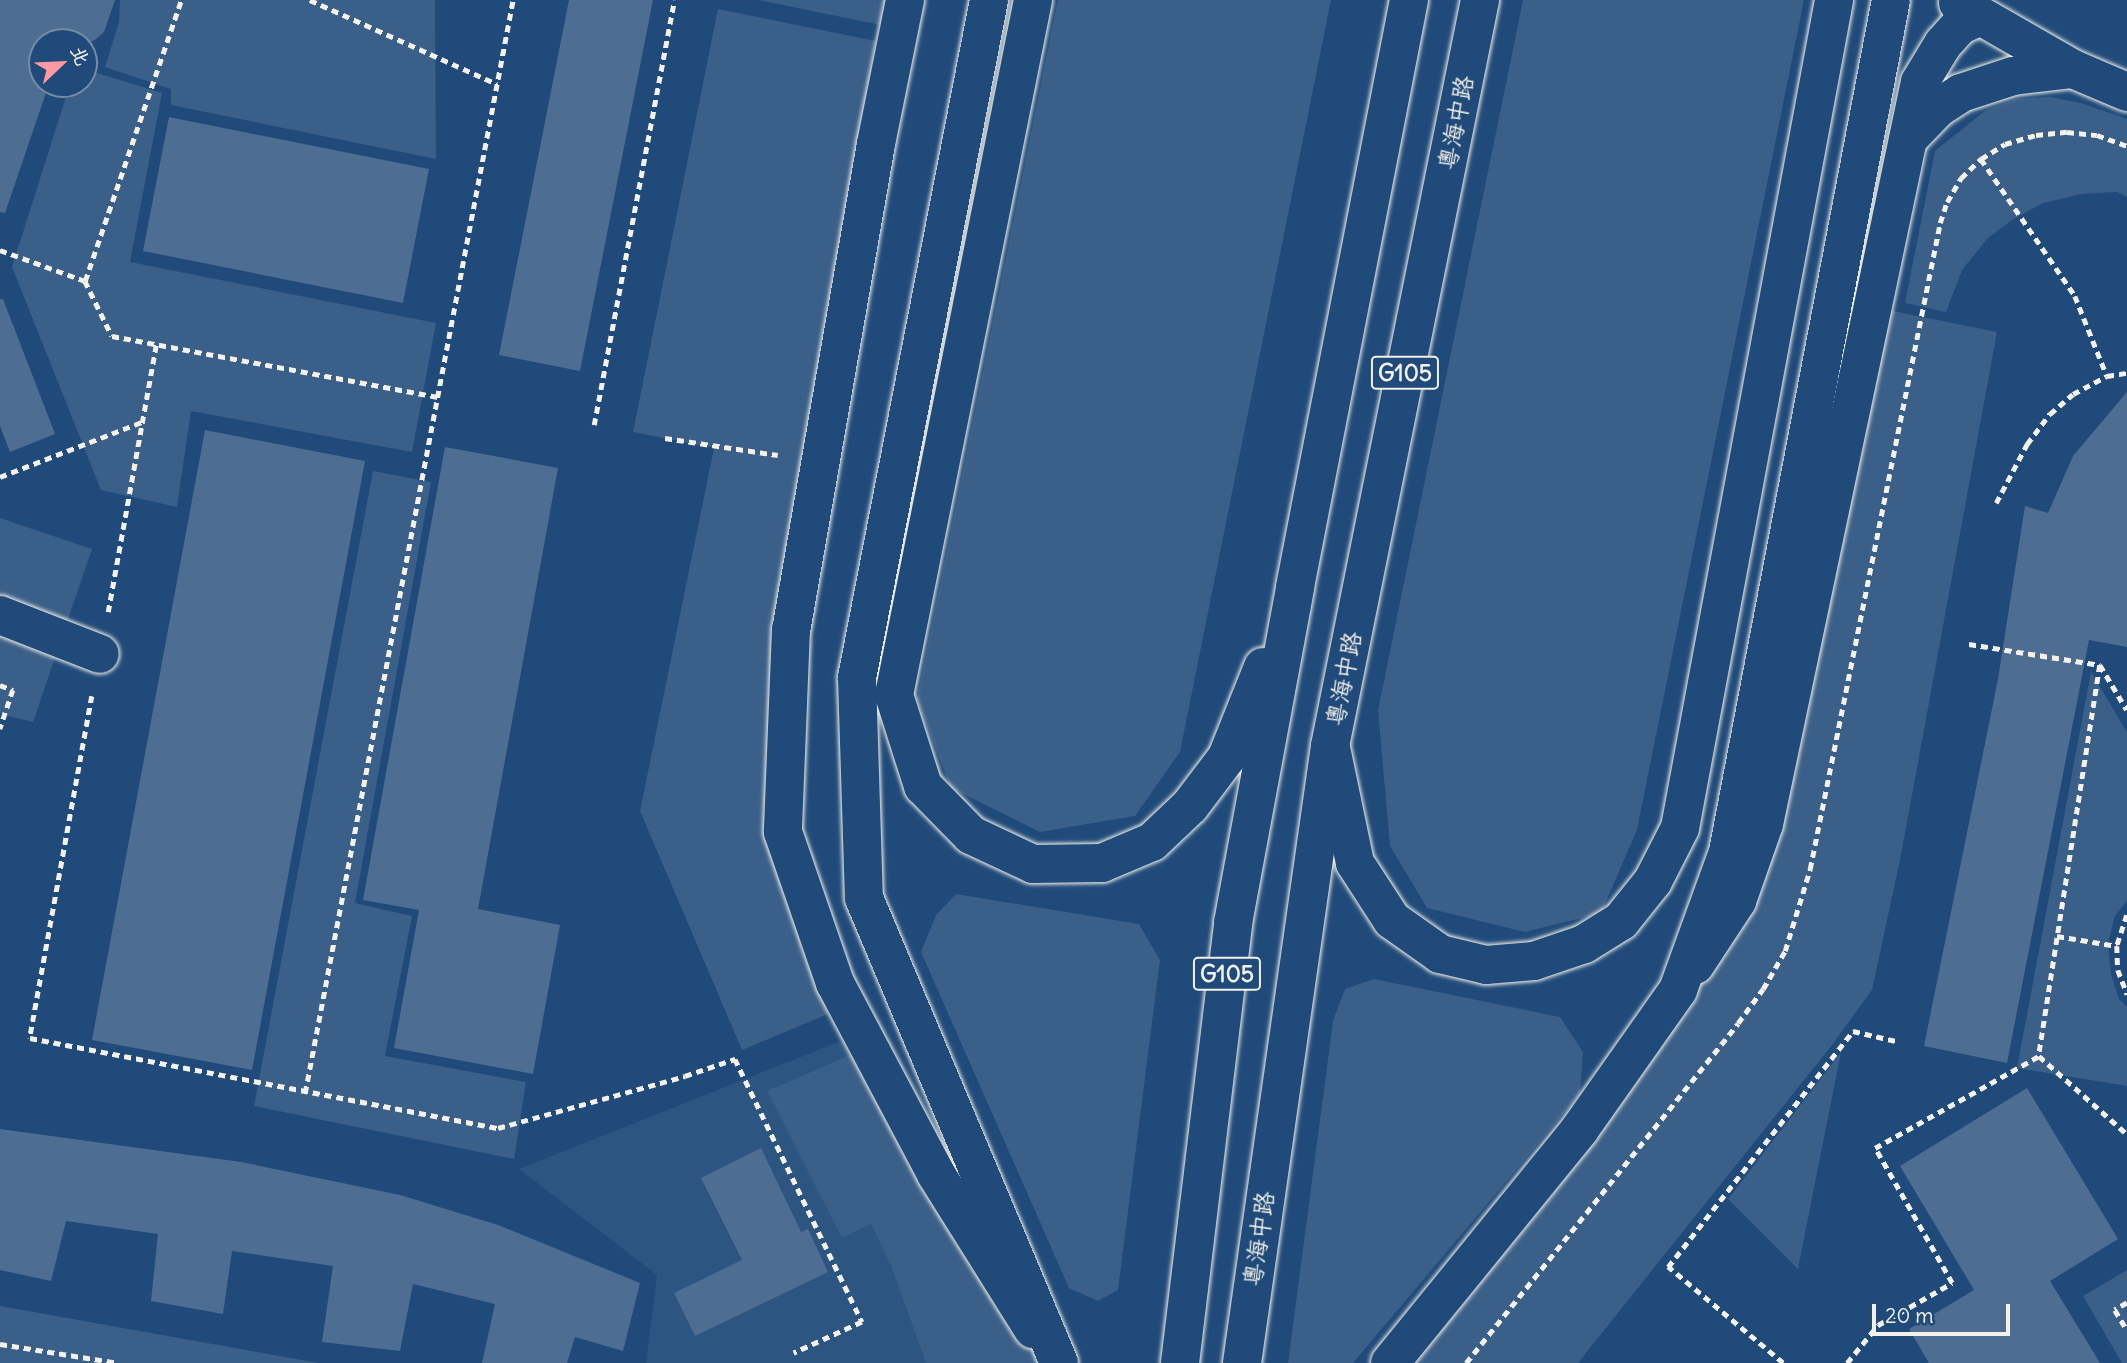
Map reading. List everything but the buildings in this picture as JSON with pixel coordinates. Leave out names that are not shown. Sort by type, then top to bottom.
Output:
[{"type":"main road","points":[[905,0],[873,157],[791,628],[783,831],[835,983],[936,1174],[1056,1363]]},
{"type":"main road","points":[[989,0],[857,678],[864,898],[1056,1363]]},
{"type":"main road","points":[[1033,0],[894,695],[923,786],[971,835],[1033,864],[1102,863],[1152,842],[1190,806],[1227,757],[1295,587]]},
{"type":"main road","name":"G105","points":[[1180,1363],[1233,923],[1409,0]]},
{"type":"main road","name":"粤海中路","points":[[1242,1363],[1330,746],[1480,0]]},
{"type":"main road","points":[[1330,746],[1355,863],[1392,920],[1440,954],[1486,965],[1534,961],[1584,944],[1621,921],[1653,881],[1680,828],[1834,0]]},
{"type":"main road","points":[[1678,990],[1728,852],[1891,0]]},
{"type":"main road","points":[[1390,1363],[1580,1129],[1737,901],[1764,824],[1920,82],[1930,62],[1959,26],[1966,8],[2073,69],[2127,92]]},
{"type":"main road","points":[[1909,138],[1938,108],[1961,93],[2013,76],[2073,69]]},
{"type":"main road","points":[[0,615],[100,654]]},
{"type":"path","points":[[85,281],[181,0]]},
{"type":"path","points":[[310,0],[497,84]]},
{"type":"path","points":[[306,1093],[513,0]]},
{"type":"path","points":[[594,425],[674,0]]},
{"type":"path","points":[[1981,159],[2075,296],[2107,376]]},
{"type":"path","points":[[0,250],[85,281],[112,336],[439,397]]},
{"type":"path","points":[[156,344],[30,1038],[498,1128],[685,1076],[735,1059],[862,1322],[794,1353]]},
{"type":"path","points":[[1996,503],[2027,444],[2050,414],[2073,394],[2107,376],[2127,373]]},
{"type":"path","points":[[0,477],[142,422]]},
{"type":"path","points":[[665,438],[788,456]]},
{"type":"path","points":[[1969,644],[2100,665],[2127,710]]},
{"type":"path","points":[[2039,1056],[2100,665]]},
{"type":"path","points":[[0,685],[12,690],[0,729]]},
{"type":"path","points":[[2127,915],[2117,946],[2118,970],[2127,994]]},
{"type":"path","points":[[2057,936],[2117,946]]},
{"type":"path","points":[[1783,1363],[1668,1267],[1853,1031],[1896,1041]]},
{"type":"path","points":[[2039,1056],[2127,1133]]},
{"type":"path","points":[[1847,1363],[1878,1325],[1952,1283],[1875,1148],[2039,1056]]},
{"type":"path","points":[[2127,1303],[2115,1310],[2127,1330]]},
{"type":"path","points":[[0,1344],[118,1363]]},
{"type":"shaded area","points":[[120,0],[435,0],[436,159],[171,105],[171,89],[105,67],[119,22]]},
{"type":"shaded area","points":[[758,0],[900,0],[895,28]]},
{"type":"shaded area","points":[[1058,0],[1331,0],[1180,752],[1135,816],[1040,832],[951,788],[917,700]]},
{"type":"shaded area","points":[[1523,0],[1804,0],[1637,830],[1601,913],[1525,932],[1427,908],[1390,846],[1378,710]]},
{"type":"shaded area","points":[[718,9],[876,41],[773,624],[763,832],[828,1014],[742,1050],[640,811],[714,448],[633,432]]},
{"type":"shaded area","points":[[98,73],[162,93],[130,262],[436,323],[412,452],[191,411],[177,507],[101,490],[12,267],[66,98],[98,98]]},
{"type":"shaded area","points":[[2050,97],[2081,103],[2127,119],[2127,197],[2117,192],[2082,194],[2043,203],[2012,220],[1988,238],[1962,270],[1946,312],[1905,303],[1935,151],[1986,110],[2017,99]]},
{"type":"shaded area","points":[[1878,308],[1997,332],[1901,855],[1872,990],[1832,1045],[1578,1363],[1390,1363],[1678,990]]},
{"type":"shaded area","points":[[373,471],[431,482],[355,903],[412,916],[385,1056],[526,1082],[514,1159],[254,1106]]},
{"type":"shaded area","points":[[0,518],[92,549],[33,722],[0,714]]},
{"type":"shaded area","points":[[2091,672],[2127,732],[2127,901],[2115,916],[2108,943],[2111,974],[2119,999],[2127,1007],[2127,1086],[2017,1068]]},
{"type":"shaded area","points":[[956,894],[1139,924],[1160,960],[1118,1290],[1098,1301],[1069,1288],[921,952],[936,915]]},
{"type":"shaded area","points":[[1374,979],[1560,1017],[1583,1052],[1580,1094],[1353,1363],[1288,1363],[1333,1021],[1345,989]]},
{"type":"shaded area","points":[[856,1035],[1050,1363],[646,1363],[657,1275],[519,1169]]},
{"type":"shaded area","points":[[1841,1052],[1798,1269],[1728,1199]]},
{"type":"shaded area","points":[[855,1053],[1042,1363],[926,1363],[892,1268],[871,1224],[842,1238],[767,1091]]},
{"type":"shaded area","points":[[2127,1270],[2127,1363],[2122,1363],[2083,1296]]},
{"type":"shaded area","points":[[0,1306],[319,1363],[0,1363]]}]
